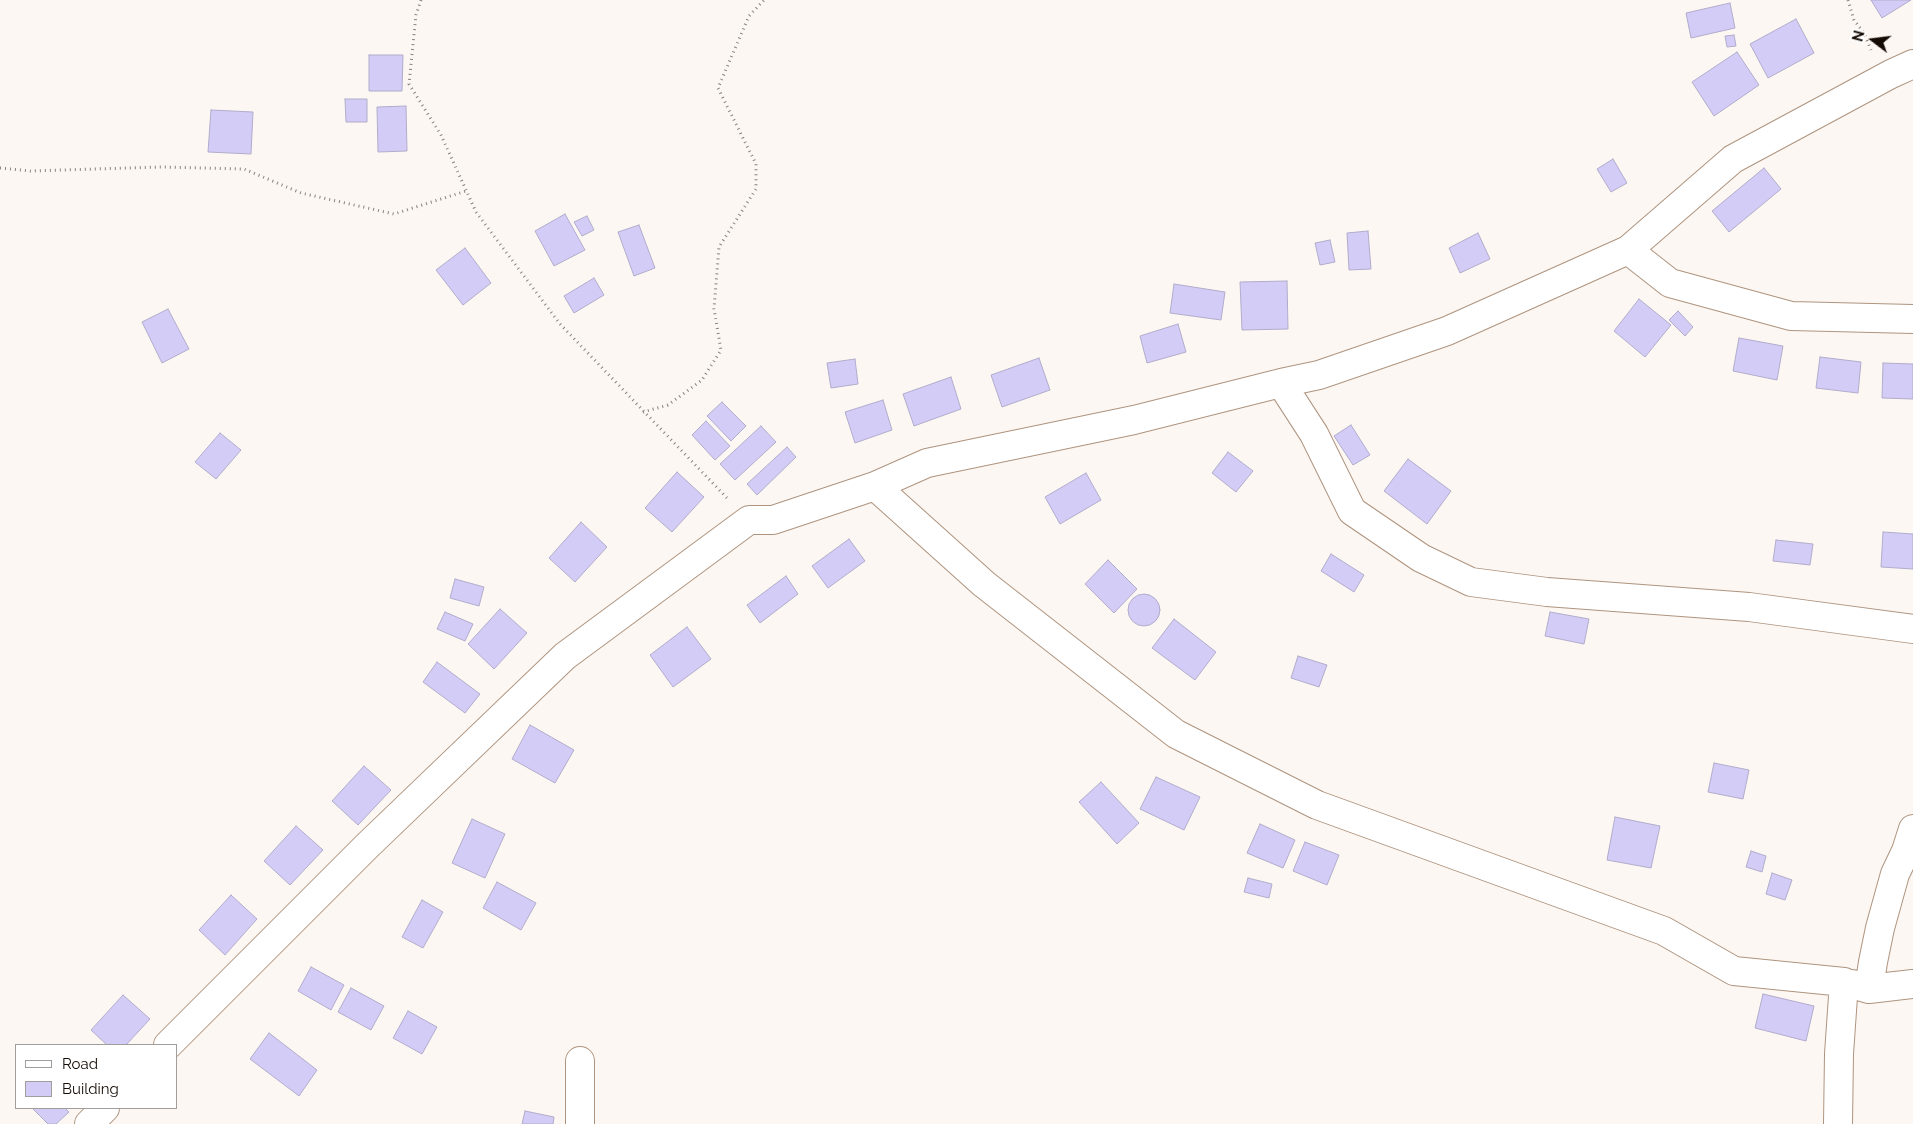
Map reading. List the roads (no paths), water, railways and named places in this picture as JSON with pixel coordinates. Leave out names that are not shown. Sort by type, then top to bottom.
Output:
[{"type":"street","points":[[169,1044],[374,839],[565,656],[748,520],[773,520],[875,486],[926,462],[1134,420],[1281,382],[1319,375],[1447,331],[1628,250],[1733,159],[1881,79],[1913,64]]},
{"type":"street","points":[[1628,250],[1670,283],[1791,316],[1913,320]]},
{"type":"street","points":[[1281,382],[1314,434],[1352,511],[1421,558],[1471,582],[1546,592],[1749,606],[1913,629]]},
{"type":"street","points":[[875,486],[984,584],[1176,734],[1318,805],[1664,932],[1734,971],[1857,985],[1913,984]]},
{"type":"street","points":[[1838,1124],[1838,1054],[1857,985],[1872,962],[1895,874],[1906,851],[1913,828]]},
{"type":"street","points":[[580,1061],[580,1124]]},
{"type":"street","points":[[89,1124],[104,1109]]}]
